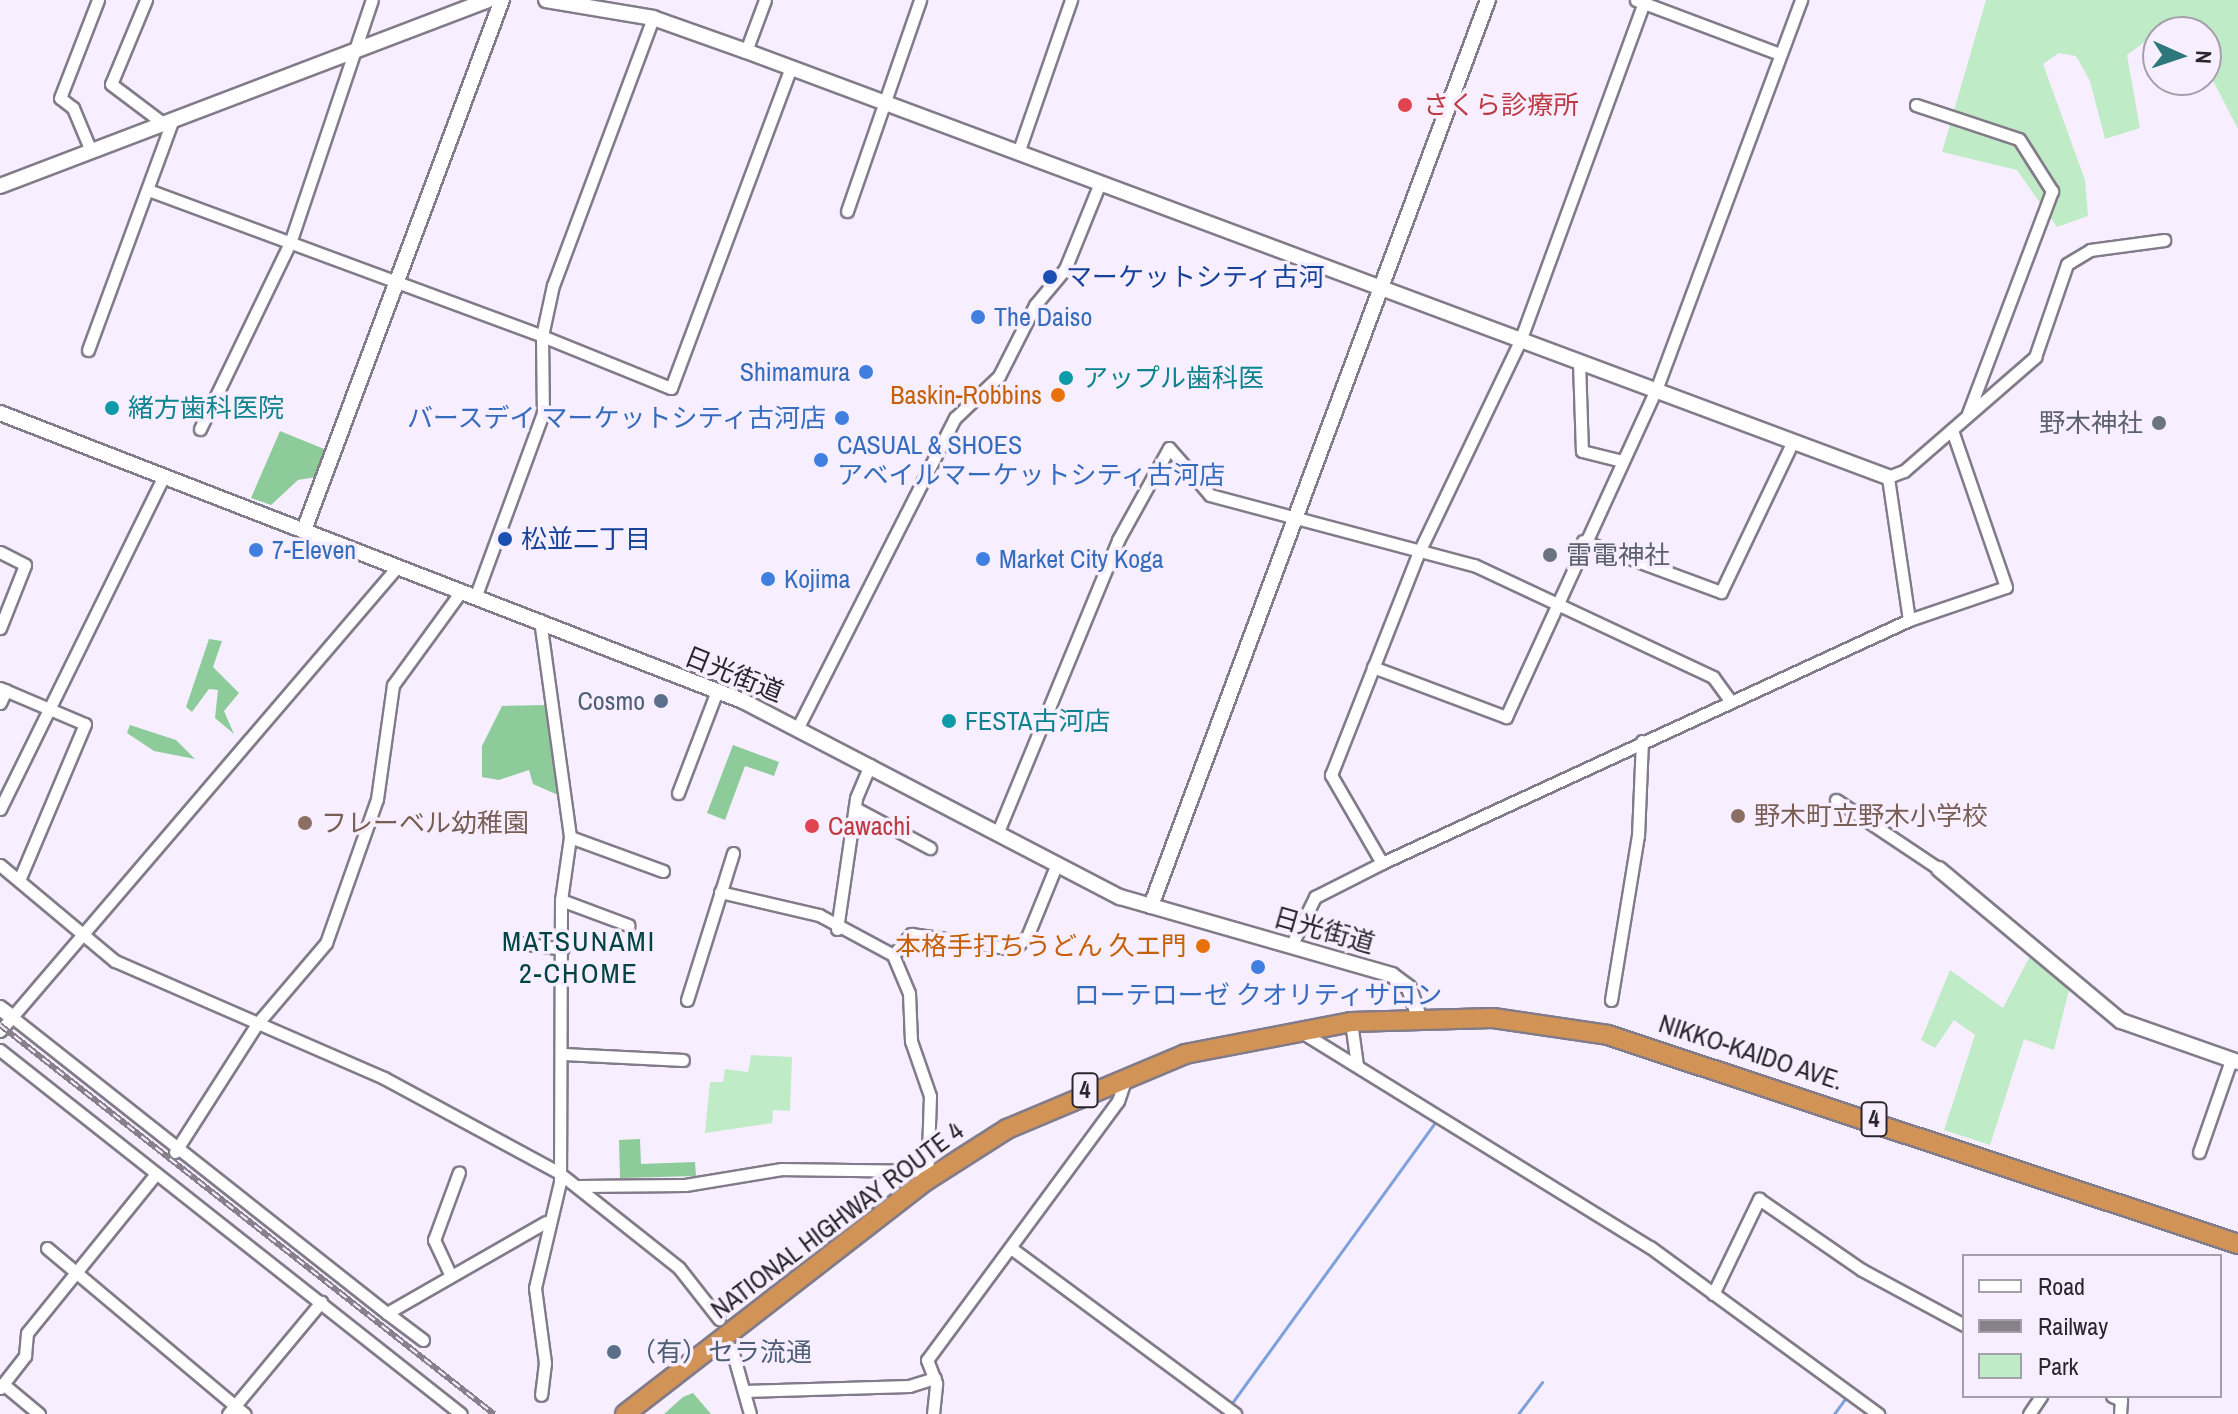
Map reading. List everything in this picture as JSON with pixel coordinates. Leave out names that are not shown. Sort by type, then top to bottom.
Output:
[{"type":"highway","name":"NATIONAL HIGHWAY ROUTE 4","points":[[625,1414],[924,1175],[1007,1129],[1125,1073],[1295,1030],[1419,1017]]},
{"type":"highway","name":"NIKKO-KAIDO AVE.","points":[[1419,1017],[1544,1023],[1691,1057],[2238,1244]]},
{"type":"street","points":[[91,151],[73,108],[60,98],[98,0]]},
{"type":"street","points":[[146,0],[111,84],[168,121]]},
{"type":"street","points":[[0,186],[488,0]]},
{"type":"street","points":[[304,530],[502,0]]},
{"type":"street","points":[[546,0],[653,18],[746,51],[1888,477]]},
{"type":"street","points":[[746,51],[765,0]]},
{"type":"street","points":[[847,211],[920,0]]},
{"type":"street","points":[[1018,153],[1071,0]]},
{"type":"street","points":[[1151,906],[1488,0]]},
{"type":"street","points":[[1373,667],[1506,717],[1555,602],[1656,390],[1801,0]]},
{"type":"street","points":[[1382,863],[1331,775],[1418,554],[1520,341],[1641,1],[1780,54]]},
{"type":"street","points":[[200,429],[290,243],[375,2]]},
{"type":"street","points":[[175,1152],[257,1024],[302,980],[326,943],[377,799],[393,685],[469,592],[543,413],[542,336],[553,285],[653,18]]},
{"type":"street","points":[[151,191],[542,336],[671,388],[791,67]]},
{"type":"street","points":[[1916,105],[2019,139],[2052,191],[1966,417]]},
{"type":"street","points":[[88,350],[151,191],[168,121]]},
{"type":"street","points":[[798,727],[955,418],[999,376],[1035,305],[1065,269],[1100,183]]},
{"type":"street","points":[[1888,477],[1952,430],[2035,357],[2067,264],[2090,250],[2164,240]]},
{"type":"street","points":[[1579,362],[1582,451],[1622,461]]},
{"type":"street","name":"日光街道","points":[[0,413],[469,592],[717,691],[798,727],[1056,866],[1151,906],[1392,975],[1409,988],[1419,1017]]},
{"type":"street","points":[[1291,946],[1315,897],[1382,863],[1909,620],[2006,587],[1952,430]]},
{"type":"street","points":[[1583,541],[1721,592],[1793,441]]},
{"type":"street","points":[[997,834],[1118,540],[1169,448],[1210,495],[1418,554],[1474,565],[1713,677],[1731,702]]},
{"type":"street","points":[[0,809],[45,706],[164,476]]},
{"type":"street","points":[[1888,477],[1909,620]]},
{"type":"street","points":[[0,552],[25,565],[0,628]]},
{"type":"street","points":[[0,1031],[6,1012],[82,934],[398,566]]},
{"type":"street","points":[[540,620],[570,837],[561,900],[564,1054],[558,1172],[535,1288],[545,1363],[541,1395]]},
{"type":"street","points":[[0,703],[3,689],[85,724],[20,878]]},
{"type":"street","points":[[678,793],[717,691]]},
{"type":"street","points":[[1611,1000],[1638,836],[1642,741]]},
{"type":"street","points":[[837,929],[855,808],[870,765]]},
{"type":"street","points":[[1836,800],[1939,869],[2121,1021],[2235,1061],[2199,1152]]},
{"type":"street","points":[[855,808],[930,848]]},
{"type":"street","points":[[570,837],[663,871]]},
{"type":"street","points":[[687,1000],[733,853]]},
{"type":"street","points":[[0,865],[20,878],[115,961],[384,1078],[558,1172],[679,1268],[719,1319]]},
{"type":"street","points":[[893,955],[911,934],[1014,949],[1027,937],[1056,866]]},
{"type":"street","points":[[579,1186],[685,1185],[782,1169],[924,1175],[930,1096],[911,1041],[909,993],[893,955],[837,929],[819,915],[720,892]]},
{"type":"street","points":[[561,900],[628,925]]},
{"type":"street","points":[[514,942],[563,949]]},
{"type":"street","points":[[6,1012],[175,1152],[423,1340]]},
{"type":"street","points":[[1351,1022],[1358,1066]]},
{"type":"street","points":[[1295,1030],[1358,1066],[1713,1294],[1878,1414]]},
{"type":"street","points":[[0,1050],[461,1414]]},
{"type":"street","points":[[564,1054],[683,1060]]},
{"type":"street","points":[[933,1414],[935,1378],[927,1360],[1118,1101],[1125,1073]]},
{"type":"street","points":[[450,1274],[434,1240],[459,1172]]},
{"type":"street","points":[[39,1414],[1,1386],[25,1356],[27,1333],[155,1175]]},
{"type":"street","points":[[1713,1294],[1759,1199],[1862,1270],[1962,1324]]},
{"type":"street","points":[[387,1313],[450,1274],[546,1222]]},
{"type":"street","points":[[47,1248],[231,1410],[245,1414]]},
{"type":"street","points":[[1011,1248],[1235,1414]]},
{"type":"street","points":[[231,1410],[321,1302]]},
{"type":"street","points":[[732,1350],[750,1414]]},
{"type":"street","points":[[744,1391],[909,1386],[935,1378]]},
{"type":"green space","points":[[1986,0],[2238,0],[2238,129],[2221,96],[2222,16],[2142,16],[2142,44],[2127,55],[2140,128],[2105,139],[2090,81],[2076,56],[2059,53],[2043,64],[2085,180],[2088,216],[2057,227],[2017,170],[1942,152]]},
{"type":"green space","points":[[280,431],[329,451],[316,477],[298,480],[271,505],[251,498]]},
{"type":"green space","points":[[209,639],[222,641],[213,667],[239,693],[224,711],[234,734],[215,718],[218,690],[209,689],[192,712],[186,707]]},
{"type":"green space","points":[[548,705],[558,795],[533,784],[529,770],[499,780],[482,777],[482,746],[502,706]]},
{"type":"green space","points":[[130,725],[176,740],[195,759],[154,751],[127,733]]},
{"type":"green space","points":[[733,745],[779,762],[774,776],[745,766],[725,820],[707,813]]},
{"type":"green space","points":[[2030,956],[2069,990],[2054,1050],[2024,1039],[1990,1145],[1944,1130],[1975,1035],[1954,1020],[1935,1048],[1921,1040],[1950,970],[2003,1008]]},
{"type":"green space","points":[[751,1055],[792,1057],[790,1111],[773,1110],[772,1123],[705,1133],[710,1082],[723,1082],[725,1069],[748,1072]]},
{"type":"green space","points":[[640,1139],[641,1164],[695,1162],[696,1176],[620,1178],[619,1140]]},
{"type":"green space","points":[[693,1393],[711,1414],[664,1414],[683,1397]]},
{"type":"waterway","points":[[1224,1414],[1435,1123]]},
{"type":"waterway","points":[[1518,1414],[1542,1382]]},
{"type":"waterway","points":[[1834,1414],[1845,1399]]},
{"type":"railway","points":[[0,1025],[494,1414]]},
{"type":"place","name":"さくら診療所","points":[[1405,105]]},
{"type":"place","name":"マーケットシティ古河","points":[[1050,277]]},
{"type":"place","name":"The Daiso","points":[[978,317]]},
{"type":"place","name":"Shimamura","points":[[866,372]]},
{"type":"place","name":"アップル歯科医","points":[[1066,378]]},
{"type":"place","name":"Baskin-Robbins","points":[[1058,395]]},
{"type":"place","name":"緒方歯科医院","points":[[112,408]]},
{"type":"place","name":"バースデイ マーケットシティ古河店","points":[[842,418]]},
{"type":"place","name":"野木神社","points":[[2159,423]]},
{"type":"place","name":"CASUAL & SHOES アベイルマーケットシティ古河店","points":[[821,460]]},
{"type":"place","name":"松並二丁目","points":[[505,539]]},
{"type":"place","name":"7-Eleven","points":[[256,550]]},
{"type":"place","name":"雷電神社","points":[[1550,555]]},
{"type":"place","name":"Market City Koga","points":[[983,559]]},
{"type":"place","name":"Kojima","points":[[768,579]]},
{"type":"place","name":"Cosmo","points":[[661,701]]},
{"type":"place","name":"FESTA古河店","points":[[949,721]]},
{"type":"place","name":"野木町立野木小学校","points":[[1738,816]]},
{"type":"place","name":"フレーベル幼稚園","points":[[305,823]]},
{"type":"place","name":"Cawachi","points":[[812,826]]},
{"type":"place","name":"本格手打ちうどん 久エ門","points":[[1203,946]]},
{"type":"place","name":"ローテローゼ クオリティサロン","points":[[1258,967]]},
{"type":"place","name":"（有）セラ流通","points":[[614,1352]]},
{"type":"district","name":"MATSUNAMI 2-CHOME","points":[[579,957]]}]
